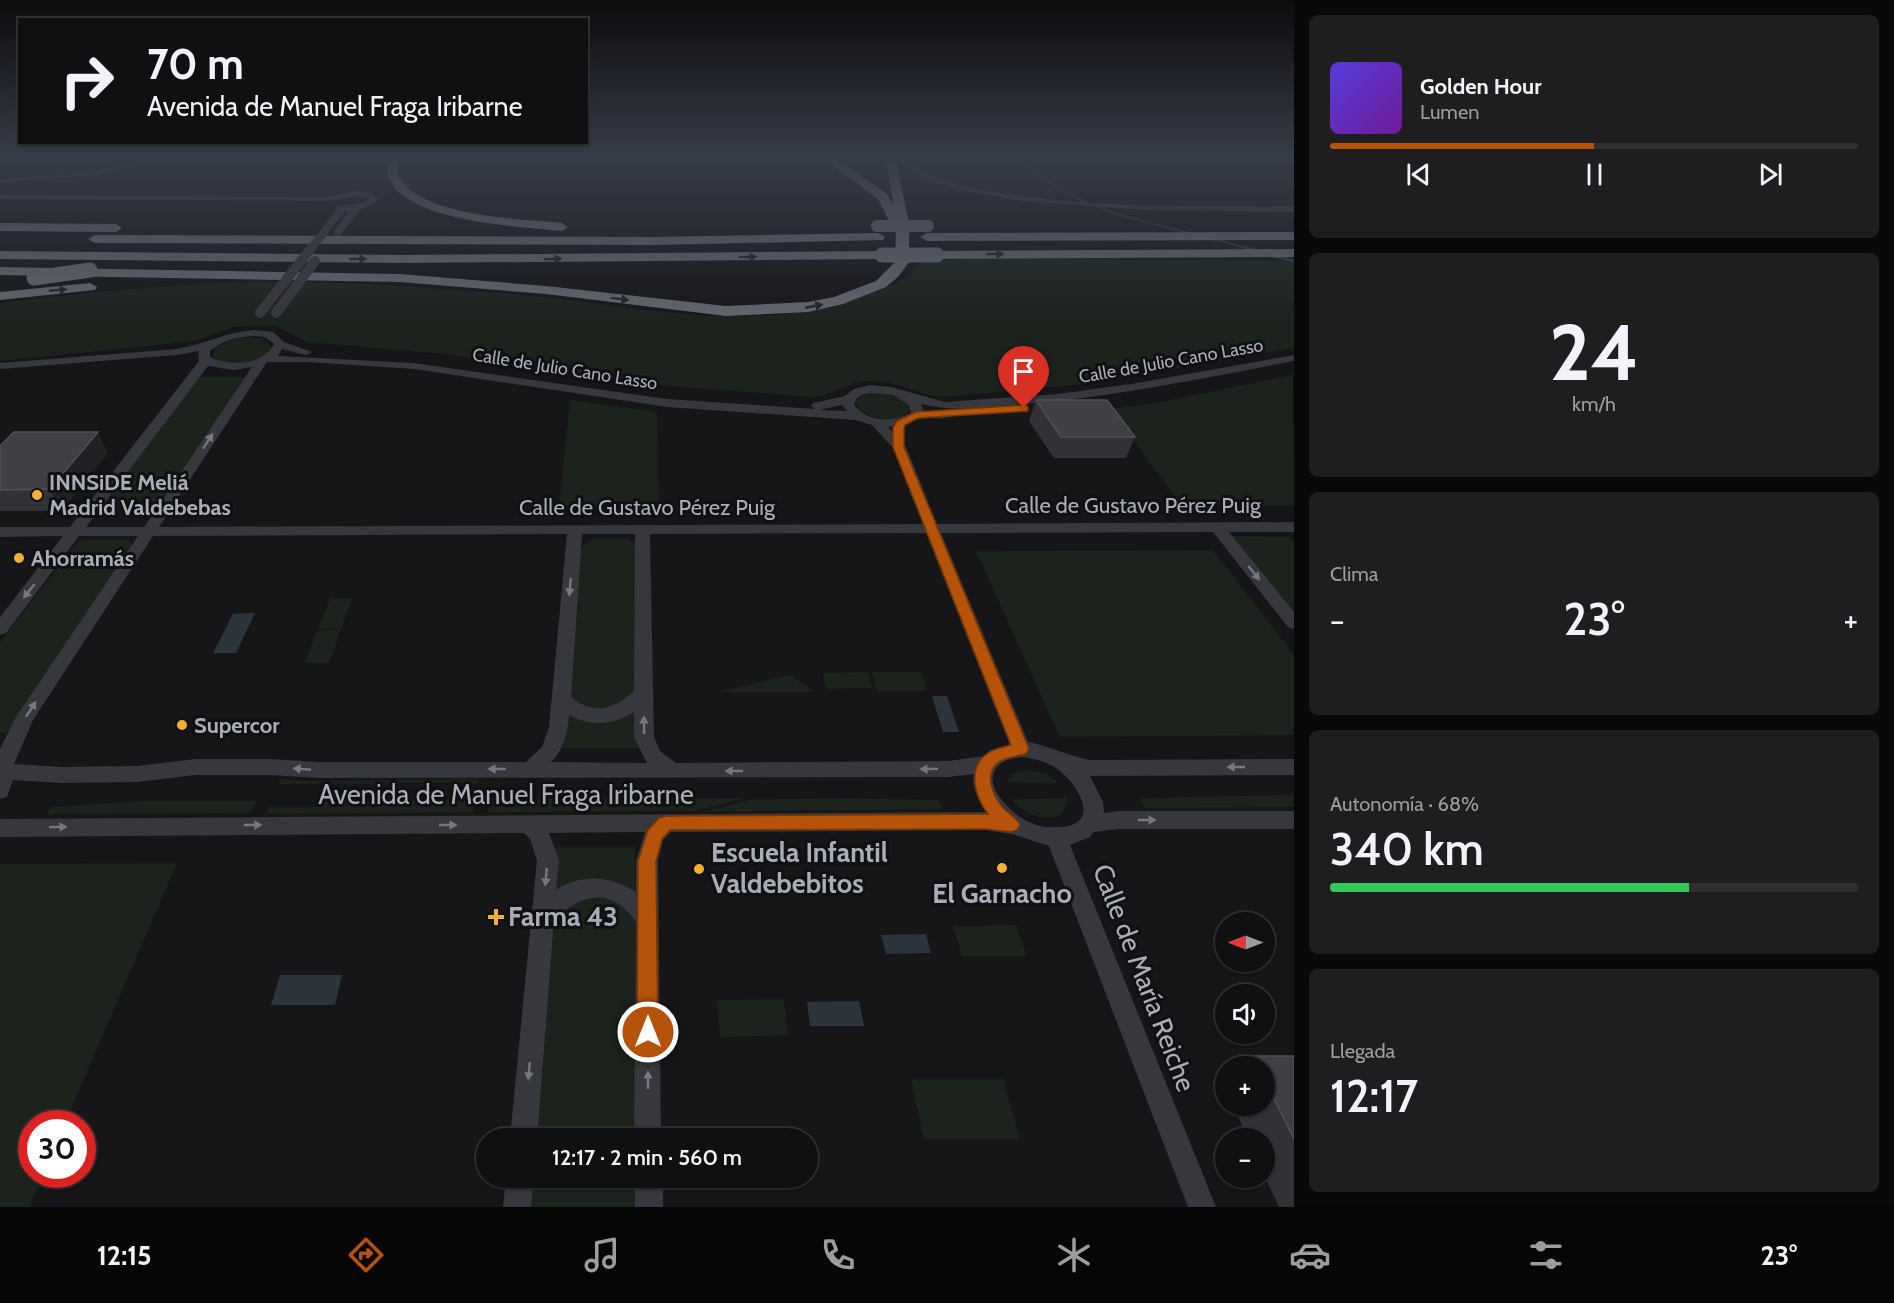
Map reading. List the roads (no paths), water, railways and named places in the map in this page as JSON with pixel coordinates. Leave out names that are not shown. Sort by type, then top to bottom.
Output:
[{"type":"highway","points":[[458,212],[475,217],[578,227]]},
{"type":"highway","points":[[892,212],[903,232]]},
{"type":"highway","points":[[0,271],[128,276],[352,276],[546,290],[726,311],[789,309],[838,301],[881,284],[893,274],[902,262],[903,223],[901,212]]},
{"type":"highway","points":[[0,255],[258,259],[528,259],[1118,225],[1294,224]]},
{"type":"highway","points":[[0,227],[443,231],[634,228]]},
{"type":"highway","points":[[600,228],[879,240],[937,255],[1294,253]]},
{"type":"highway","points":[[928,235],[1149,235],[1294,240]]},
{"type":"highway","points":[[928,235],[1171,240],[1294,236]]},
{"type":"highway","points":[[0,238],[526,246],[879,240]]},
{"type":"highway","points":[[1232,255],[1294,259]]},
{"type":"highway","points":[[0,285],[90,270],[174,262],[258,259]]},
{"type":"highway","points":[[0,296],[101,286],[209,280],[278,278],[437,281]]},
{"type":"street","points":[[240,334],[260,313],[332,212]]},
{"type":"street","points":[[0,366],[177,352],[209,346],[240,334],[266,334],[268,324],[276,313],[355,212]]},
{"type":"street","name":"Calle de Julio Cano Lasso","points":[[266,334],[278,340],[280,344],[304,352],[430,361],[680,397],[802,406],[828,405],[848,399],[860,391],[881,389],[945,406],[1058,398],[1131,388],[1294,358]]},
{"type":"street","points":[[0,791],[3,762],[25,717],[264,360],[279,349],[280,344]]},
{"type":"street","points":[[205,360],[203,355],[209,346]]},
{"type":"street","name":"Calle de Julio Cano Lasso","points":[[205,360],[223,366],[242,366],[264,360],[308,359],[414,366],[667,403],[858,416],[877,423]]},
{"type":"street","points":[[0,373],[100,363],[205,360]]},
{"type":"street","points":[[0,629],[205,360]]},
{"type":"street","name":"Calle de Julio Cano Lasso","points":[[916,415],[1054,406],[1107,400],[1294,365]]},
{"type":"street","points":[[877,423],[900,423],[916,415],[918,410],[911,398]]},
{"type":"street","points":[[848,399],[848,405],[858,416]]},
{"type":"street","points":[[877,423],[899,447],[1021,749]]},
{"type":"street","points":[[899,447],[900,423]]},
{"type":"street","points":[[1217,527],[1294,623]]},
{"type":"street","name":"Calle de Gustavo Pérez Puig","points":[[0,532],[1217,527],[1292,529]]},
{"type":"street","points":[[530,770],[544,759],[555,741],[561,699],[575,529]]},
{"type":"street","points":[[642,529],[643,694],[646,744],[652,756],[673,771]]},
{"type":"street","points":[[561,699],[571,709],[584,715],[609,716],[630,708],[643,694]]},
{"type":"street","points":[[1089,824],[1094,813],[1090,790],[1063,762],[1049,755],[1021,749],[995,756],[987,764],[983,772],[984,790],[992,806],[1011,825],[1034,835],[1057,838],[1071,836],[1089,824],[1104,821],[1294,820]]},
{"type":"street","name":"Avenida de Manuel Fraga Iribarne","points":[[3,762],[28,774],[86,775],[137,774],[195,767],[271,766],[318,770],[673,771],[937,769],[987,764]]},
{"type":"street","points":[[1063,762],[1090,768],[1294,767]]},
{"type":"street","name":"Avenida de Manuel Fraga Iribarne","points":[[0,828],[985,821],[1011,825]]},
{"type":"street","points":[[648,1128],[649,849],[654,836],[666,823]]},
{"type":"street","points":[[524,1128],[548,860],[538,834],[529,824]]},
{"type":"street","name":"Calle de María Reiche","points":[[1057,838],[1202,1207]]},
{"type":"street","points":[[543,914],[561,899],[578,890],[605,889],[630,899],[647,920]]},
{"type":"street","points":[[517,1207],[519,1188]]},
{"type":"street","points":[[649,1188],[649,1207]]},
{"type":"waterway","points":[[1113,212],[1193,234]]},
{"type":"waterway","points":[[1213,239],[1249,249]]},
{"type":"waterway","points":[[1244,247],[1254,250]]},
{"type":"waterway","points":[[1273,256],[1294,261]]},
{"type":"place","name":"INNSiDE Meliá Madrid Valdebebas","points":[[37,495]]},
{"type":"place","name":"Ahorramás","points":[[19,558]]},
{"type":"place","name":"Supercor","points":[[182,725]]},
{"type":"place","name":"El Garnacho","points":[[1002,868]]},
{"type":"place","name":"Escuela Infantil Valdebebitos","points":[[699,869]]},
{"type":"place","name":"Farma 43","points":[[496,917]]}]
